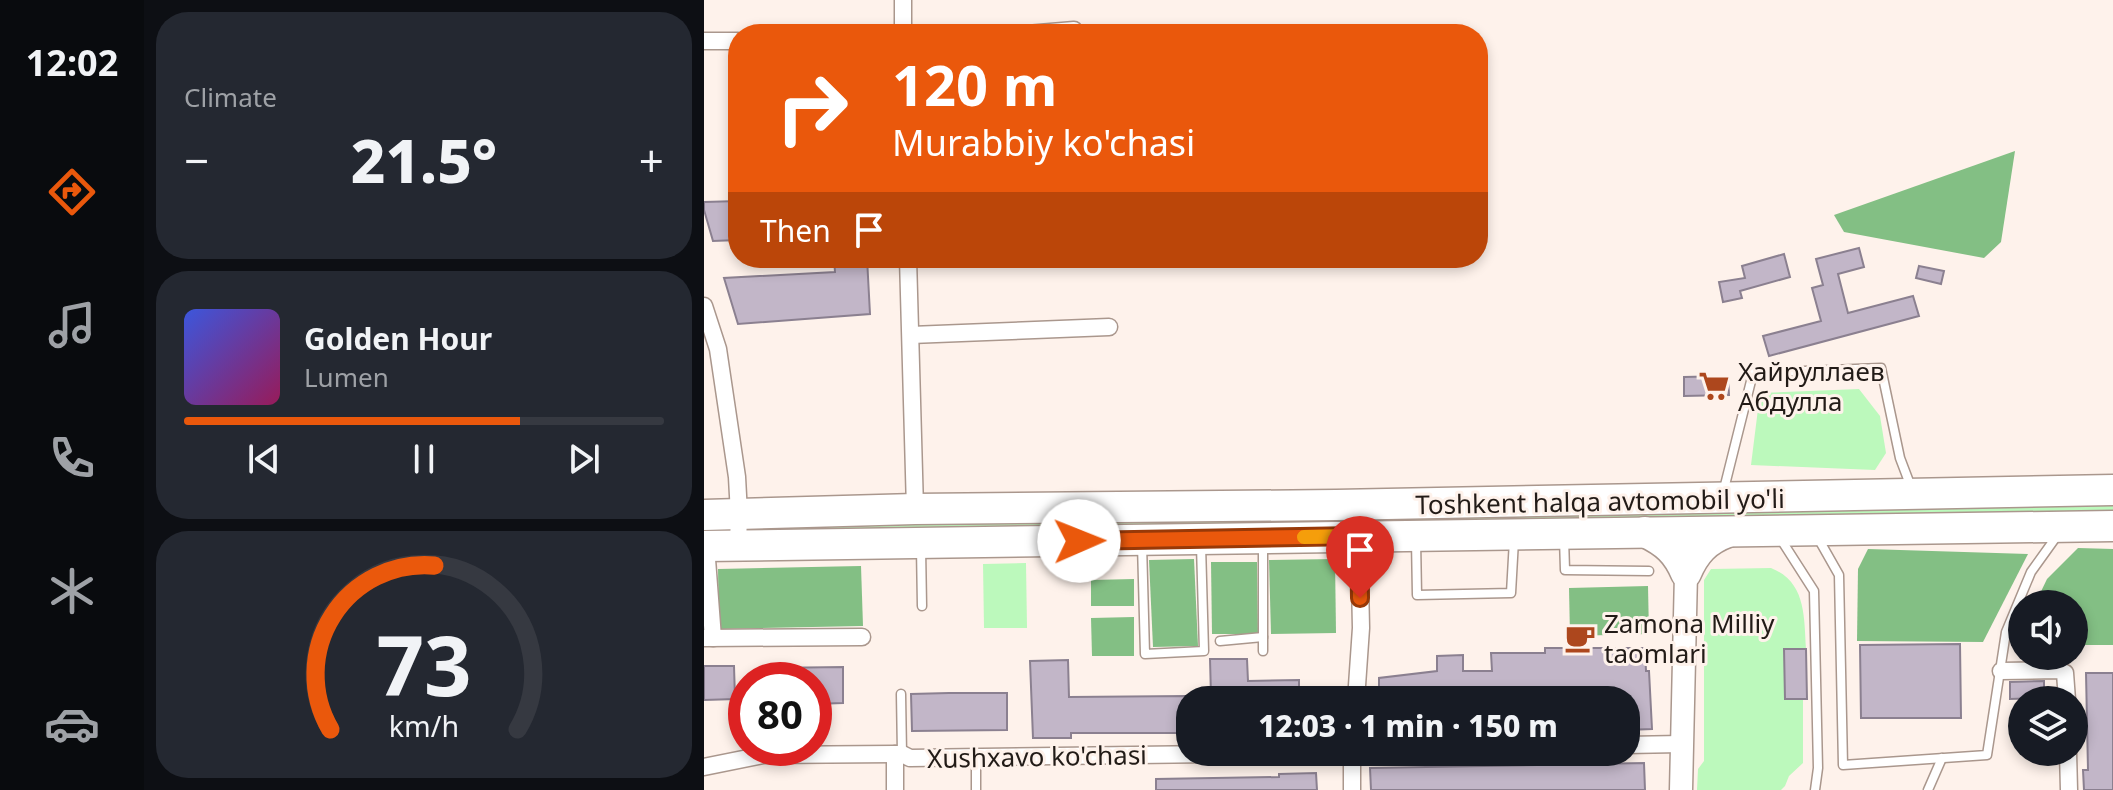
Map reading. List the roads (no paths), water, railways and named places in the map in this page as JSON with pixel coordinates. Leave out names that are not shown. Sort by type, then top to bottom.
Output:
[{"type":"highway","name":"Toshkent halqa avtomobil yo'li","points":[[704,515],[2113,490]]},
{"type":"highway","points":[[1336,505],[1347,537]]},
{"type":"highway","name":"Toshkent halqa avtomobil yo'li","points":[[705,546],[2113,526]]},
{"type":"highway","points":[[1686,573],[1701,547],[1729,531]]},
{"type":"highway","points":[[1645,532],[1671,548],[1686,573]]},
{"type":"street","points":[[903,0],[903,24]]},
{"type":"street","points":[[704,41],[728,41]]},
{"type":"street","points":[[908,268],[915,509]]},
{"type":"street","points":[[704,306],[737,477],[738,545]]},
{"type":"street","points":[[911,335],[1109,327]]},
{"type":"street","points":[[1347,537],[1361,628],[1357,686]]},
{"type":"street","points":[[705,546],[708,638],[862,637]]},
{"type":"street","points":[[1681,790],[1686,573]]},
{"type":"street","points":[[2001,671],[2058,670],[2065,673],[2066,686]]},
{"type":"street","points":[[1640,745],[1681,744]]},
{"type":"street","points":[[704,767],[763,755],[898,754]]},
{"type":"street","name":"Xushxavo ko'chasi","points":[[895,790],[898,754],[910,758],[1176,754]]},
{"type":"street","points":[[1352,766],[1352,790]]},
{"type":"street","points":[[2068,766],[2069,790]]},
{"type":"lane","points":[[1722,499],[1753,373],[1881,368],[1900,458],[1914,495]]},
{"type":"lane","points":[[1813,530],[1839,575],[1843,765],[1987,755],[2006,632],[2031,572],[2064,526]]},
{"type":"lane","points":[[1775,531],[1814,591],[1818,768],[1815,790]]},
{"type":"lane","points":[[1415,536],[1417,595],[1511,593],[1515,534]]},
{"type":"lane","points":[[1563,534],[1565,570],[1649,571]]},
{"type":"lane","points":[[1263,651],[1264,538]]},
{"type":"lane","points":[[1142,540],[1145,654],[1204,651],[1201,539]]},
{"type":"lane","points":[[921,543],[922,606]]},
{"type":"lane","points":[[1220,641],[1263,637]]},
{"type":"lane","points":[[898,754],[901,694]]},
{"type":"lane","points":[[976,757],[976,790]]},
{"type":"lane","points":[[1928,790],[1942,758]]},
{"type":"place","name":"Хайруллаев Абдулла","points":[[1714,386]]},
{"type":"place","name":"Zamona Milliy taomlari","points":[[1580,638]]}]
